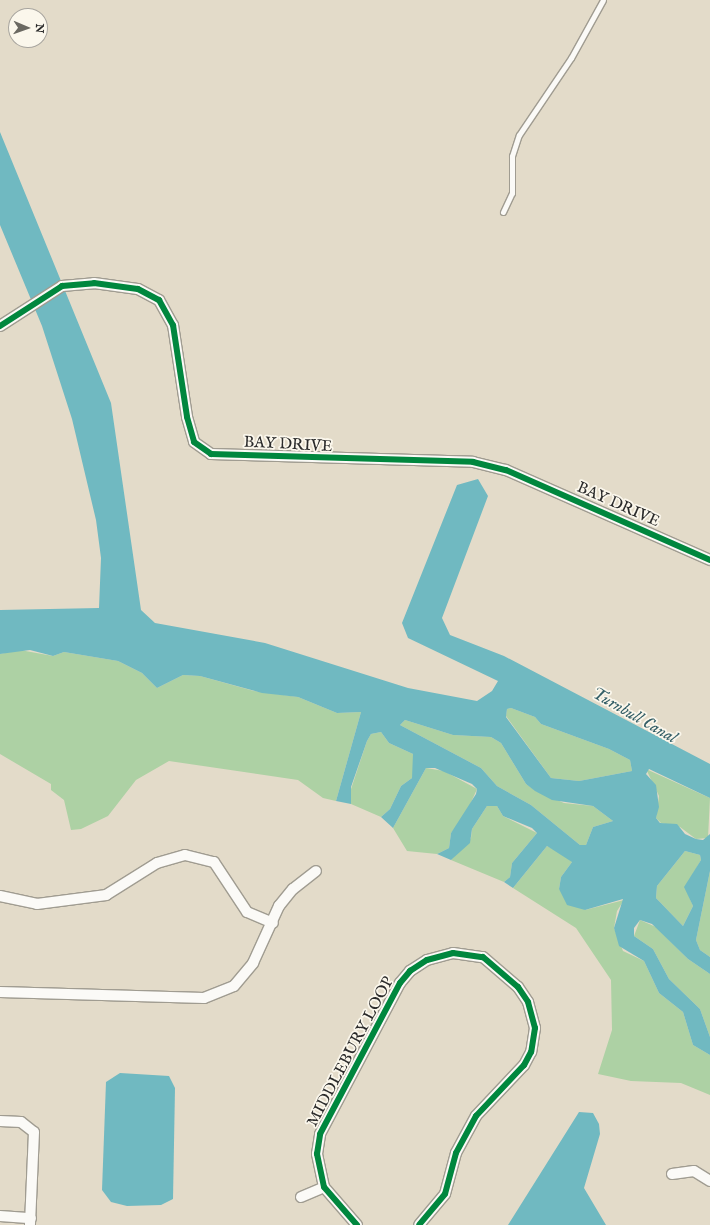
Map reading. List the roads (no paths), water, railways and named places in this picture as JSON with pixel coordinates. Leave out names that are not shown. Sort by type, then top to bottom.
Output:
[{"type":"street","name":"BAY DRIVE","points":[[0,326],[62,286],[94,283],[138,289],[159,300],[173,325],[186,417],[194,442],[210,454],[473,462],[506,470],[710,560]]},
{"type":"street","points":[[0,896],[37,904],[106,895],[157,863],[185,855],[214,862],[247,912],[273,923]]},
{"type":"street","points":[[0,992],[204,998],[234,986],[253,963],[273,923],[279,906],[293,889],[316,871]]},
{"type":"street","name":"MIDDLEBURY LOOP","points":[[357,1225],[324,1187],[317,1154],[320,1134],[400,983],[427,960],[453,953],[483,957],[518,987],[528,1002],[535,1028],[531,1052],[524,1066],[476,1116],[456,1153],[445,1194],[419,1225]]},
{"type":"street","points":[[0,1121],[21,1122],[34,1132],[31,1222],[0,1216]]},
{"type":"street","points":[[672,1174],[694,1171],[710,1181]]},
{"type":"street","points":[[301,1197],[324,1187]]},
{"type":"lane","points":[[503,212],[512,193],[512,156],[519,135],[571,58],[603,0]]},
{"type":"water","points":[[0,132],[111,403],[141,610],[155,623],[265,643],[408,688],[477,701],[492,691],[498,681],[408,638],[402,623],[457,485],[478,479],[488,496],[442,618],[450,635],[504,656],[710,764],[710,798],[649,769],[646,774],[656,785],[659,807],[656,818],[660,823],[677,824],[685,834],[696,839],[703,840],[710,834],[710,871],[696,940],[700,950],[710,957],[710,974],[688,959],[652,924],[640,920],[634,928],[634,936],[653,949],[669,979],[700,1009],[710,1037],[710,1055],[693,1045],[683,1012],[659,993],[644,961],[619,946],[614,928],[623,899],[585,910],[567,905],[559,889],[561,877],[572,862],[547,846],[513,888],[504,882],[510,877],[512,863],[537,833],[532,828],[503,816],[497,806],[487,806],[472,829],[470,843],[451,860],[437,854],[449,848],[451,833],[476,794],[477,789],[472,784],[435,768],[426,768],[393,828],[381,817],[390,809],[401,786],[412,778],[413,754],[389,743],[381,732],[371,734],[367,741],[351,787],[351,804],[336,801],[361,712],[337,713],[298,697],[262,693],[200,676],[183,675],[157,688],[142,673],[118,661],[64,652],[53,656],[30,650],[0,654],[0,610],[99,608],[101,558],[96,520],[72,419],[42,326],[0,225]],"holes":[[[511,708],[535,717],[541,724],[609,749],[630,760],[632,771],[579,781],[551,778],[506,717],[507,709]],[[405,720],[453,735],[491,737],[501,743],[526,784],[535,791],[552,800],[593,806],[613,821],[593,827],[586,845],[580,845],[531,805],[497,786],[481,768],[400,725]],[[685,851],[700,855],[701,860],[684,887],[693,906],[683,926],[656,898],[657,886]]]},
{"type":"water","points":[[120,1073],[169,1076],[175,1088],[173,1199],[161,1205],[127,1206],[111,1202],[102,1190],[106,1082]]},
{"type":"water","points":[[579,1112],[593,1113],[599,1124],[600,1134],[584,1188],[606,1225],[508,1225]]},
{"type":"water label","name":"Turnbull Canal","points":[[634,716]]}]
